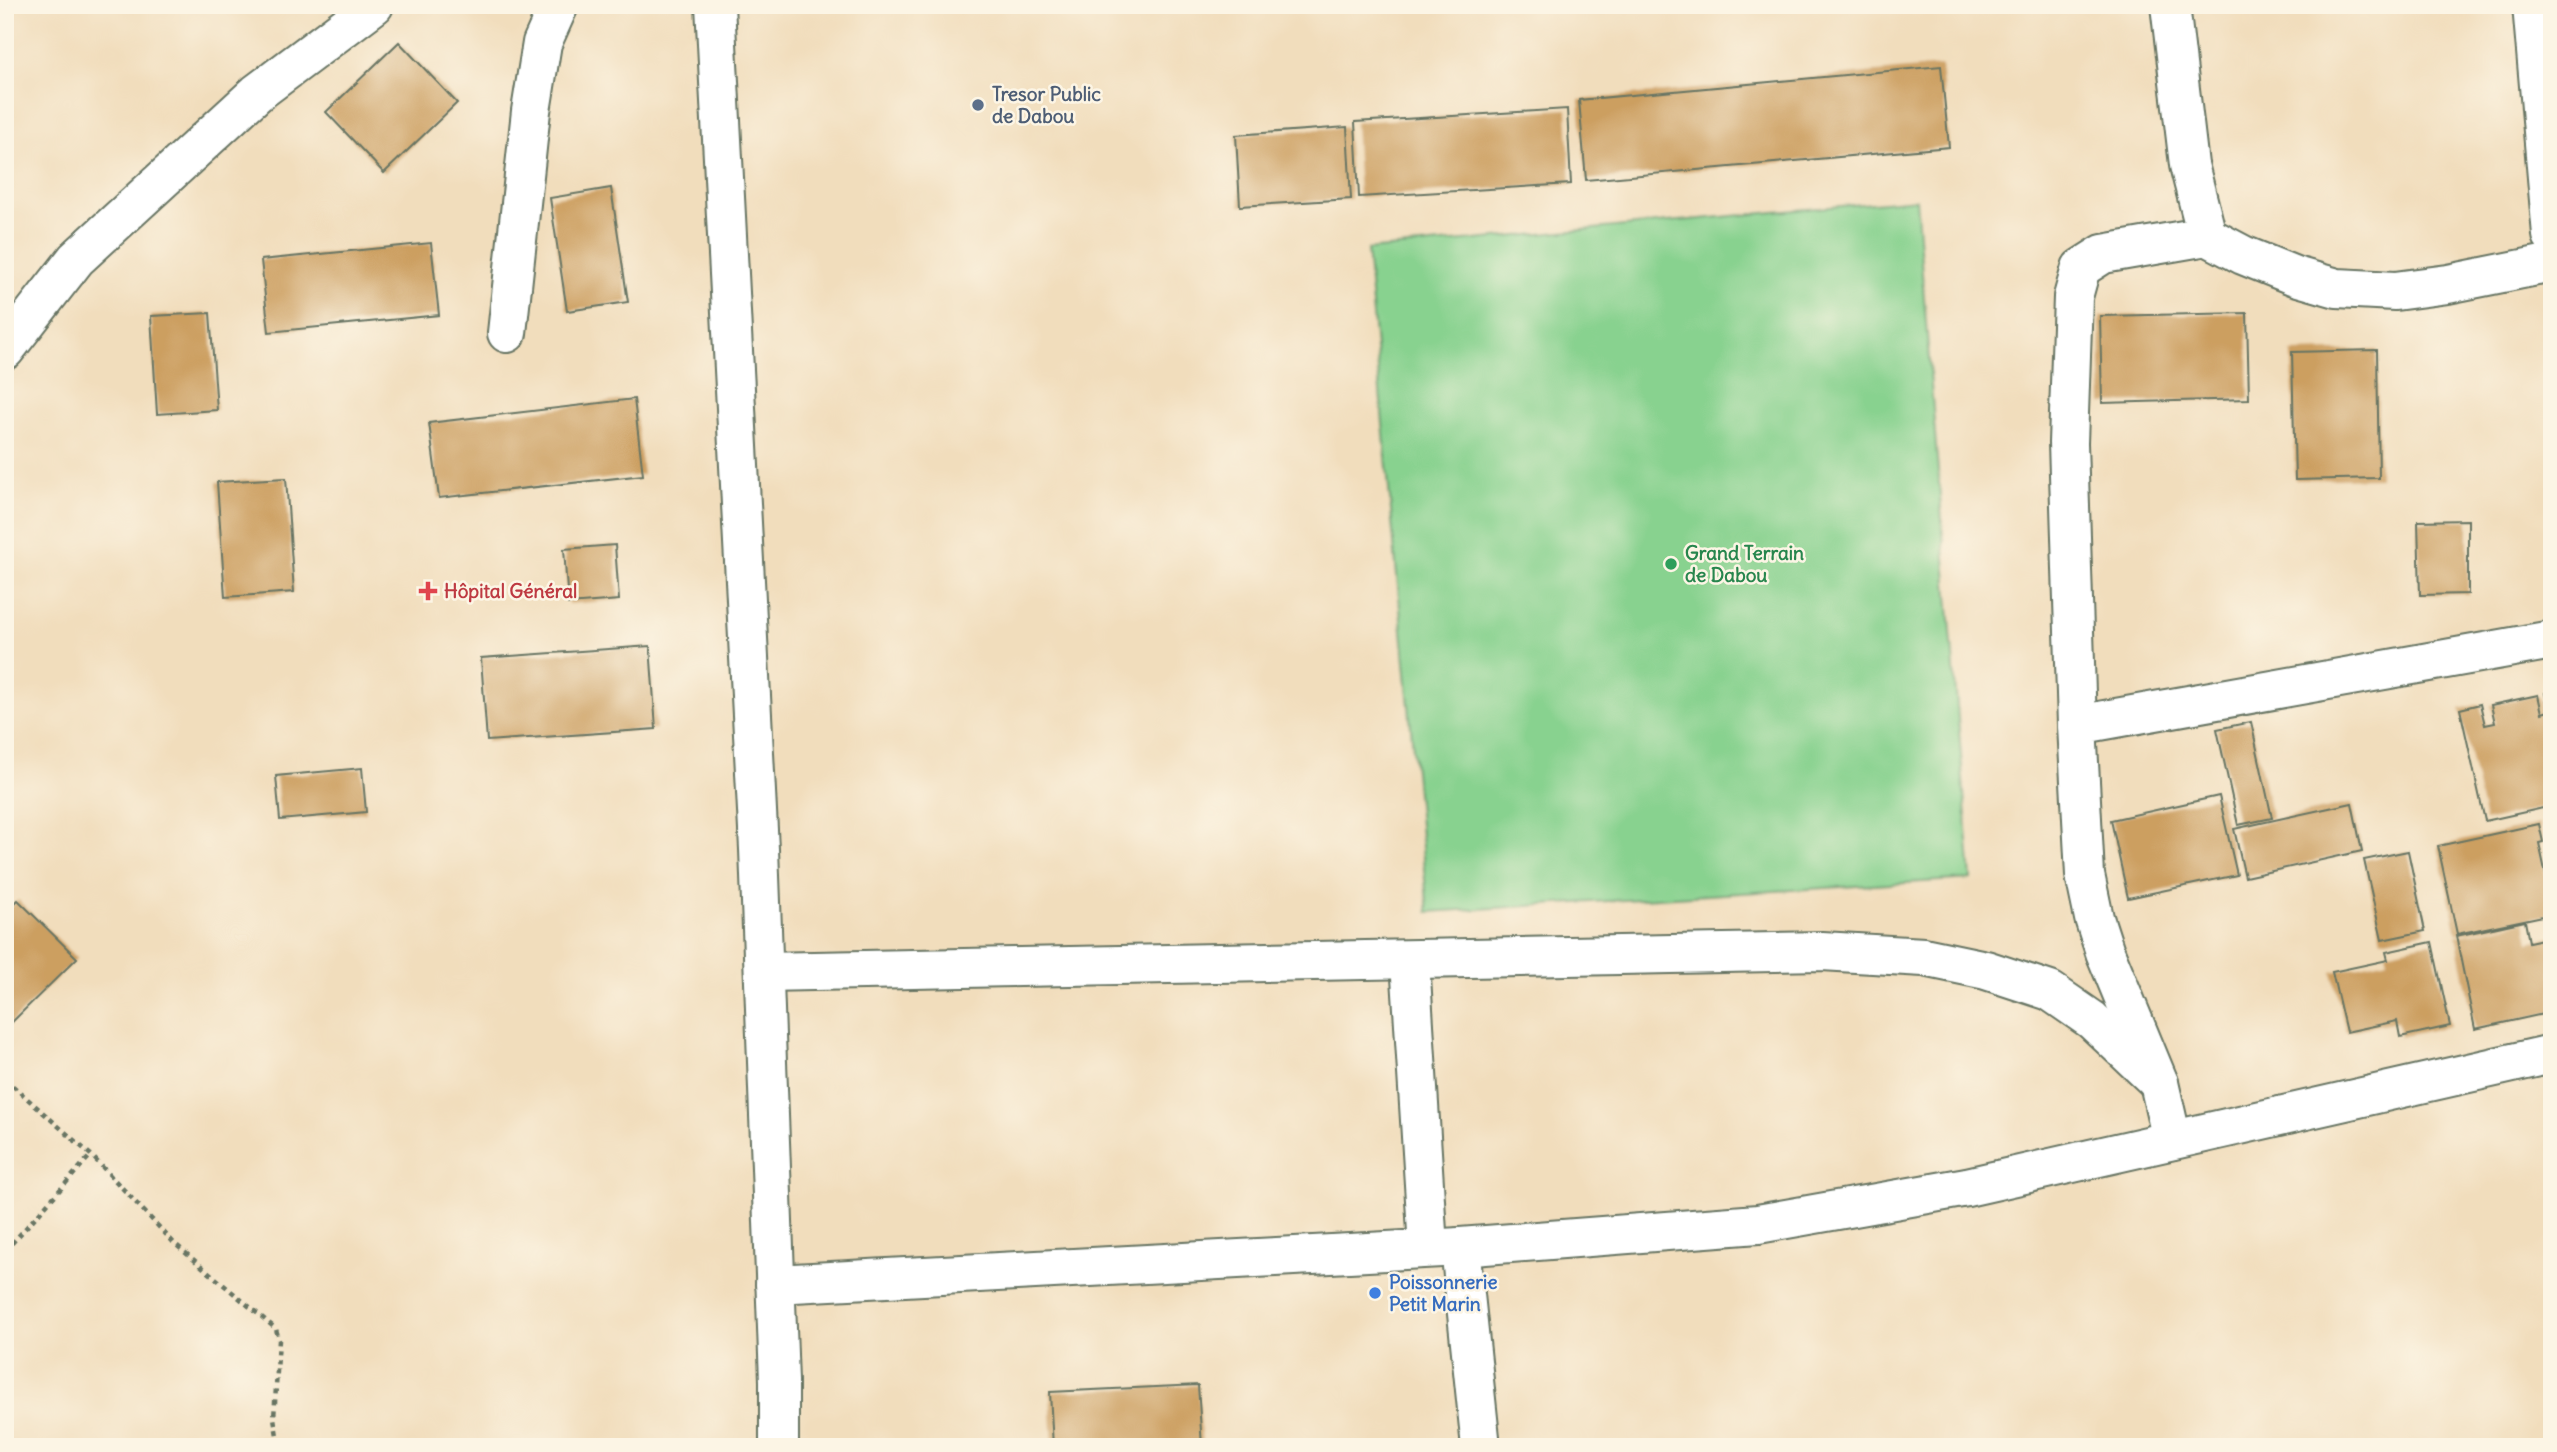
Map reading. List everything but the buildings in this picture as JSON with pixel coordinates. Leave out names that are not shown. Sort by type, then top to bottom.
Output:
[{"type":"street","points":[[5,350],[76,259],[257,93],[373,5]]},
{"type":"street","points":[[507,333],[531,111],[542,43],[559,5]]},
{"type":"street","points":[[715,5],[764,972],[779,1447]]},
{"type":"street","points":[[2170,5],[2189,164],[2207,236]]},
{"type":"street","points":[[2532,5],[2552,235]]},
{"type":"street","points":[[2172,1140],[2159,1083],[2105,952],[2085,875],[2068,443],[2073,297],[2081,268],[2103,254],[2207,236],[2243,255],[2295,276],[2337,288],[2395,291],[2448,284],[2552,263]]},
{"type":"street","points":[[2077,725],[2552,640]]},
{"type":"street","points":[[764,972],[1822,951],[1924,957],[1986,970],[2050,991],[2092,1020],[2159,1083]]},
{"type":"street","points":[[1410,961],[1444,1248],[1480,1447]]},
{"type":"street","points":[[775,1284],[1444,1248],[1758,1224],[1967,1186],[2552,1054]]},
{"type":"path","points":[[5,1079],[91,1155],[174,1243],[276,1329],[279,1340],[274,1418],[279,1447]]},
{"type":"path","points":[[5,1251],[91,1155]]},
{"type":"green space","name":"Grand Terrain de Dabou","points":[[1916,199],[1971,879],[1428,912],[1367,250]]},
{"type":"place","name":"Tresor Public de Dabou","points":[[978,105]]},
{"type":"place","name":"Grand Terrain de Dabou","points":[[1671,564]]},
{"type":"place","name":"Hôpital Général","points":[[428,591]]},
{"type":"place","name":"Poissonnerie Petit Marin","points":[[1375,1293]]}]
